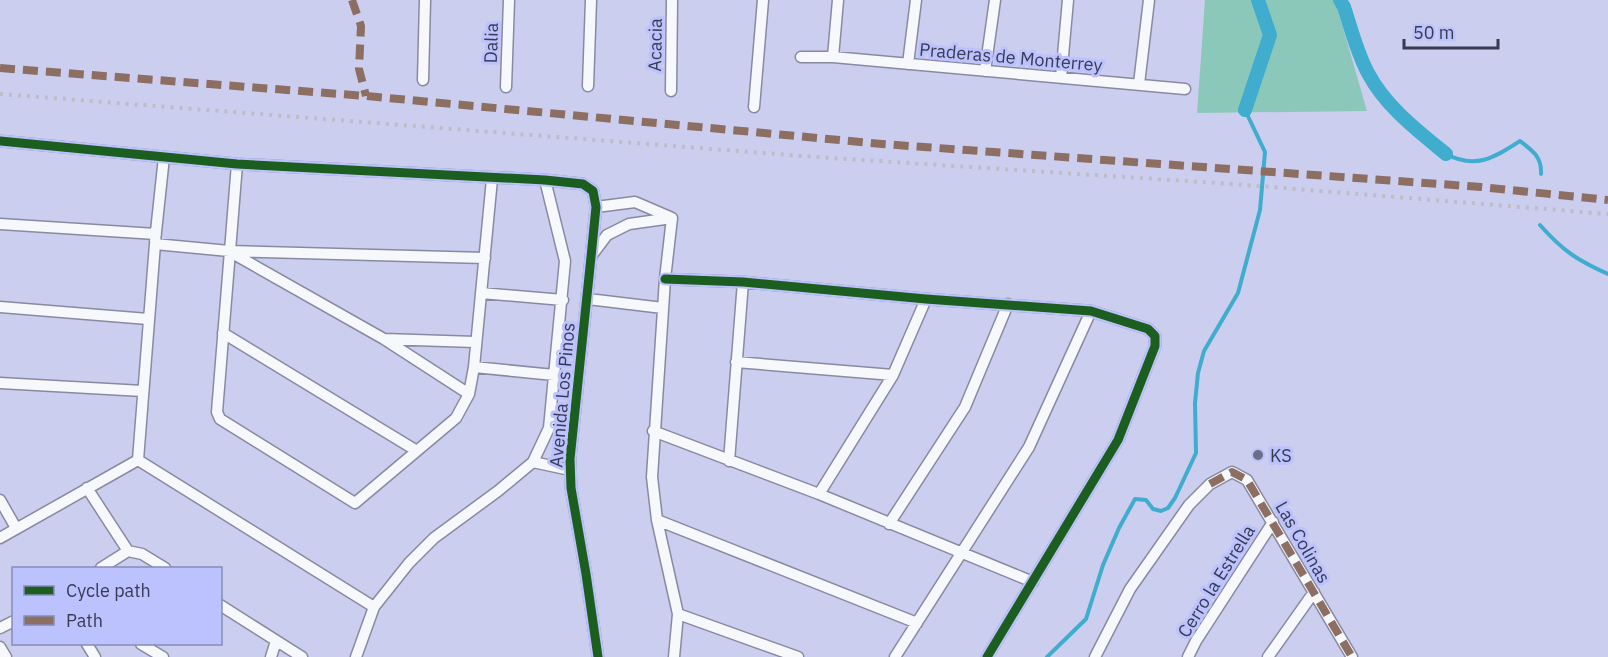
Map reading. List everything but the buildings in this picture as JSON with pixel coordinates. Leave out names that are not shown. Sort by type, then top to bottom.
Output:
[{"type":"street","points":[[423,80],[425,0]]},
{"type":"street","name":"Dalia","points":[[506,87],[509,0]]},
{"type":"street","points":[[588,86],[591,0]]},
{"type":"street","name":"Acacia","points":[[671,91],[672,0]]},
{"type":"street","points":[[754,107],[763,0]]},
{"type":"street","points":[[834,57],[838,0]]},
{"type":"street","points":[[908,64],[916,0]]},
{"type":"street","points":[[985,71],[995,0]]},
{"type":"street","points":[[1060,78],[1068,0]]},
{"type":"street","points":[[1139,84],[1149,0]]},
{"type":"street","name":"Praderas de Monterrey","points":[[801,57],[834,57],[1185,89]]},
{"type":"street","points":[[0,141],[237,164],[545,180],[583,184],[593,191],[596,207],[635,202],[672,218]]},
{"type":"street","points":[[138,460],[148,319],[164,158]]},
{"type":"street","points":[[237,164],[217,412],[220,419],[355,503],[456,418],[469,394],[474,367],[492,179]]},
{"type":"street","name":"Avenida Los Pinos","points":[[356,657],[374,607],[409,563],[434,538],[533,462],[549,428],[565,261],[545,180]]},
{"type":"street","name":"Avenida Los Pinos","points":[[596,207],[570,470],[598,657]]},
{"type":"street","points":[[591,257],[607,236],[629,224],[672,218]]},
{"type":"street","points":[[672,218],[653,431],[652,477],[657,520],[678,614],[674,657]]},
{"type":"street","points":[[0,224],[155,239],[230,251],[485,258]]},
{"type":"street","points":[[230,251],[384,339],[469,394]]},
{"type":"street","points":[[665,279],[743,282],[926,299],[1091,310],[1148,329],[1155,336],[1155,346],[1118,440],[987,657]]},
{"type":"street","points":[[729,460],[743,282]]},
{"type":"street","points":[[481,293],[563,300]]},
{"type":"street","points":[[588,299],[663,308]]},
{"type":"street","points":[[819,494],[893,375],[926,299]]},
{"type":"street","points":[[889,524],[965,407],[1008,304]]},
{"type":"street","points":[[0,307],[148,319]]},
{"type":"street","points":[[895,657],[1029,447],[1091,310]]},
{"type":"street","points":[[223,333],[417,451]]},
{"type":"street","points":[[384,339],[475,342]]},
{"type":"street","points":[[736,362],[893,375]]},
{"type":"street","points":[[474,367],[554,375]]},
{"type":"street","points":[[0,383],[143,391]]},
{"type":"street","points":[[653,431],[819,494],[1033,582]]},
{"type":"street","points":[[0,538],[138,460]]},
{"type":"street","points":[[138,460],[374,607]]},
{"type":"street","points":[[533,462],[570,470]]},
{"type":"street","name":"Las Colinas","points":[[1095,657],[1130,589],[1189,506],[1210,484],[1232,472],[1247,480],[1352,657]]},
{"type":"street","points":[[87,488],[128,551]]},
{"type":"street","points":[[0,500],[16,528]]},
{"type":"street","points":[[657,520],[917,623]]},
{"type":"street","name":"Cerro la Estrella","points":[[1188,657],[1273,522]]},
{"type":"street","points":[[103,567],[128,551],[142,554],[163,567]]},
{"type":"street","points":[[1268,657],[1314,592]]},
{"type":"street","points":[[222,605],[302,657]]},
{"type":"street","points":[[678,614],[798,657]]},
{"type":"street","points":[[271,657],[276,640]]},
{"type":"street","points":[[143,645],[163,657]]},
{"type":"street","points":[[0,647],[6,657]]},
{"type":"green space","points":[[1205,0],[1335,0],[1367,111],[1197,113]]},
{"type":"waterway","points":[[1245,110],[1270,35],[1258,0]]},
{"type":"waterway","points":[[1340,0],[1354,40],[1375,85],[1403,117],[1446,154]]},
{"type":"waterway","points":[[1047,657],[1086,619],[1103,565],[1135,499],[1146,500],[1153,509],[1161,511],[1168,508],[1196,453],[1195,403],[1198,373],[1204,351],[1238,293],[1260,210],[1265,152],[1245,110]]},
{"type":"waterway","points":[[1446,154],[1467,161],[1485,160],[1520,141],[1533,151],[1540,163],[1541,174]]},
{"type":"waterway","points":[[1540,225],[1571,254],[1608,274]]},
{"type":"railway","points":[[0,94],[816,157],[1233,184],[1608,214]]},
{"type":"marked path","points":[[352,0],[361,26],[359,69],[366,96]]},
{"type":"marked path","points":[[0,68],[366,96],[882,144],[1481,187],[1608,200]]},
{"type":"marked path","points":[[1210,484],[1232,472],[1247,480],[1352,657]]},
{"type":"cycle path","points":[[0,141],[237,164],[545,180],[583,184],[593,191],[596,207],[570,459],[571,488],[598,657]]},
{"type":"cycle path","points":[[665,279],[743,282],[1091,311],[1148,329],[1155,336],[1155,346],[1118,440],[987,657]]},
{"type":"place","name":"KS","points":[[1258,455]]}]
